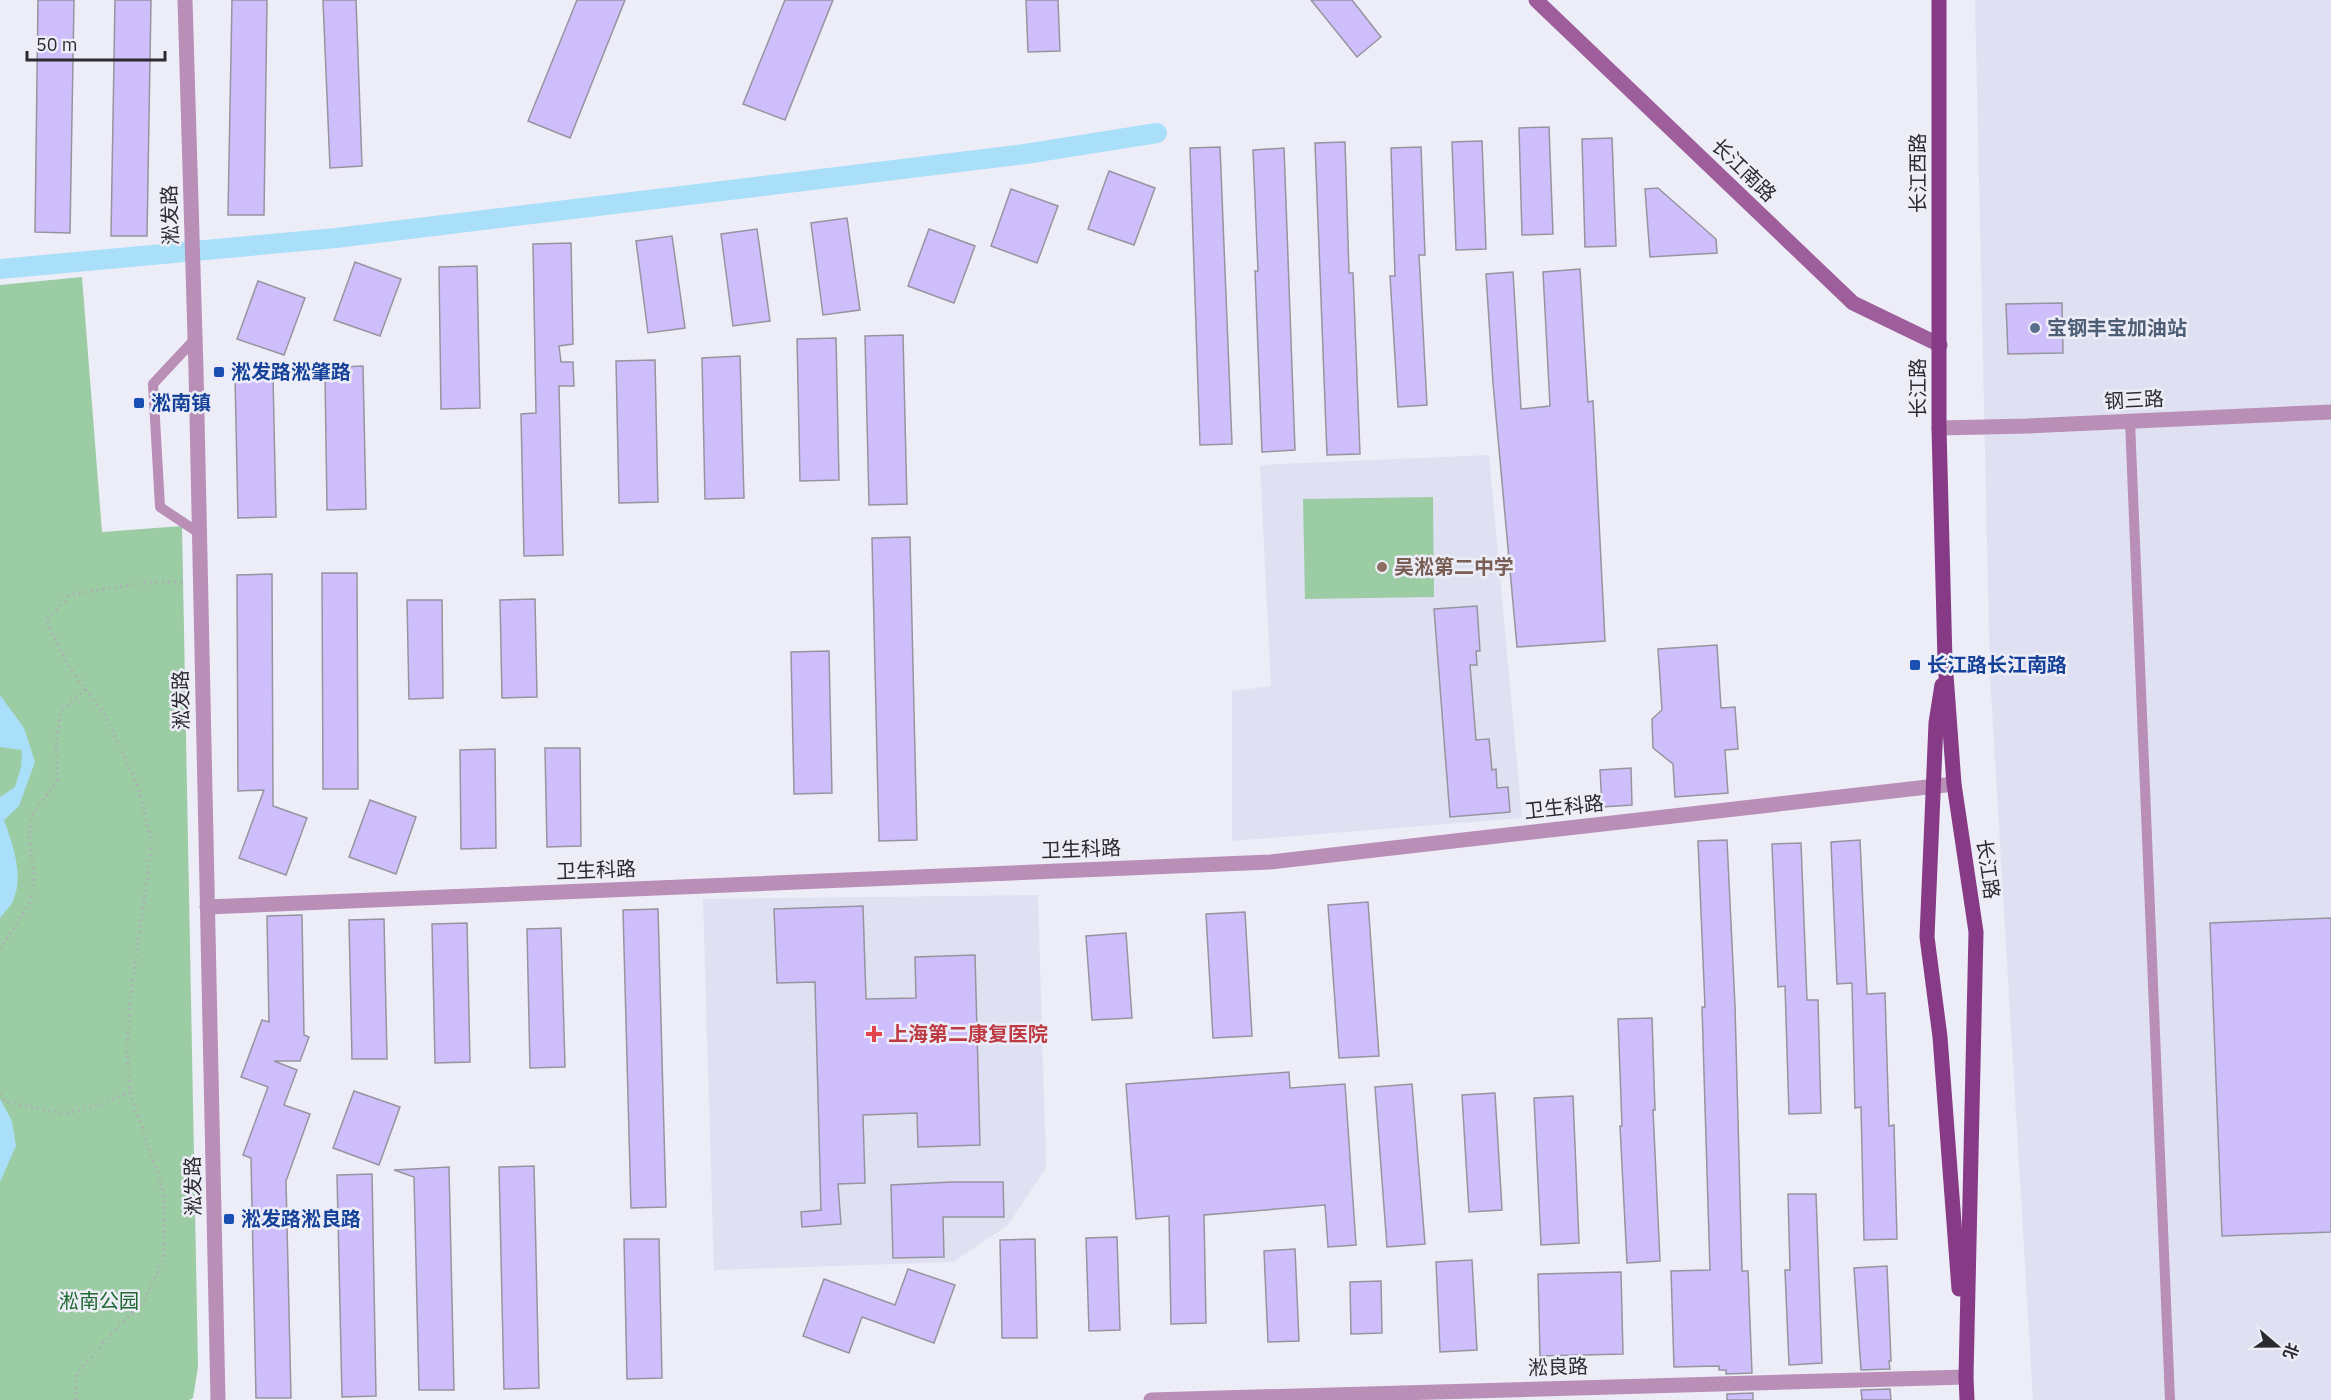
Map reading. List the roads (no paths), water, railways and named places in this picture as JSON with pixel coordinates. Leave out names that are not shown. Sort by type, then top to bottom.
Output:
[{"type":"main road","name":"长江南路","points":[[1536,0],[1853,303],[1940,345]]},
{"type":"main road","name":"长江西路","points":[[1939,0],[1940,345]]},
{"type":"main road","name":"长江路","points":[[1940,345],[1939,428],[1945,661],[1954,784],[1976,932],[1967,1400]]},
{"type":"main road","points":[[1945,661],[1936,723],[1927,937],[1940,1037],[1966,1377]]},
{"type":"street","name":"淞发路","points":[[185,0],[218,1400]]},
{"type":"street","name":"钢三路","points":[[1939,428],[2331,412]]},
{"type":"street","name":"卫生科路","points":[[207,908],[1270,862],[1954,784]]},
{"type":"street","name":"淞良路","points":[[1152,1400],[1966,1377]]},
{"type":"lane","points":[[194,339],[153,384],[160,507],[199,533]]},
{"type":"lane","points":[[2130,421],[2170,1400]]},
{"type":"water","points":[[0,695],[24,728],[35,762],[19,806],[4,820],[16,861],[18,883],[12,903],[0,918],[0,797],[15,787],[21,767],[22,750],[0,747]]},
{"type":"water","points":[[0,1099],[12,1121],[16,1146],[0,1182]]},
{"type":"waterway","points":[[0,269],[336,238],[1025,154],[1157,133]]},
{"type":"place","name":"宝钢丰宝加油站","points":[[2035,328]]},
{"type":"place","name":"淞发路淞肇路","points":[[219,372]]},
{"type":"place","name":"淞南镇","points":[[139,403]]},
{"type":"place","name":"吴淞第二中学","points":[[1382,567]]},
{"type":"place","name":"长江路长江南路","points":[[1915,665]]},
{"type":"place","name":"上海第二康复医院","points":[[874,1034]]},
{"type":"place","name":"淞发路淞良路","points":[[229,1219]]},
{"type":"park label","name":"淞南公园","points":[[99,1301]]}]
